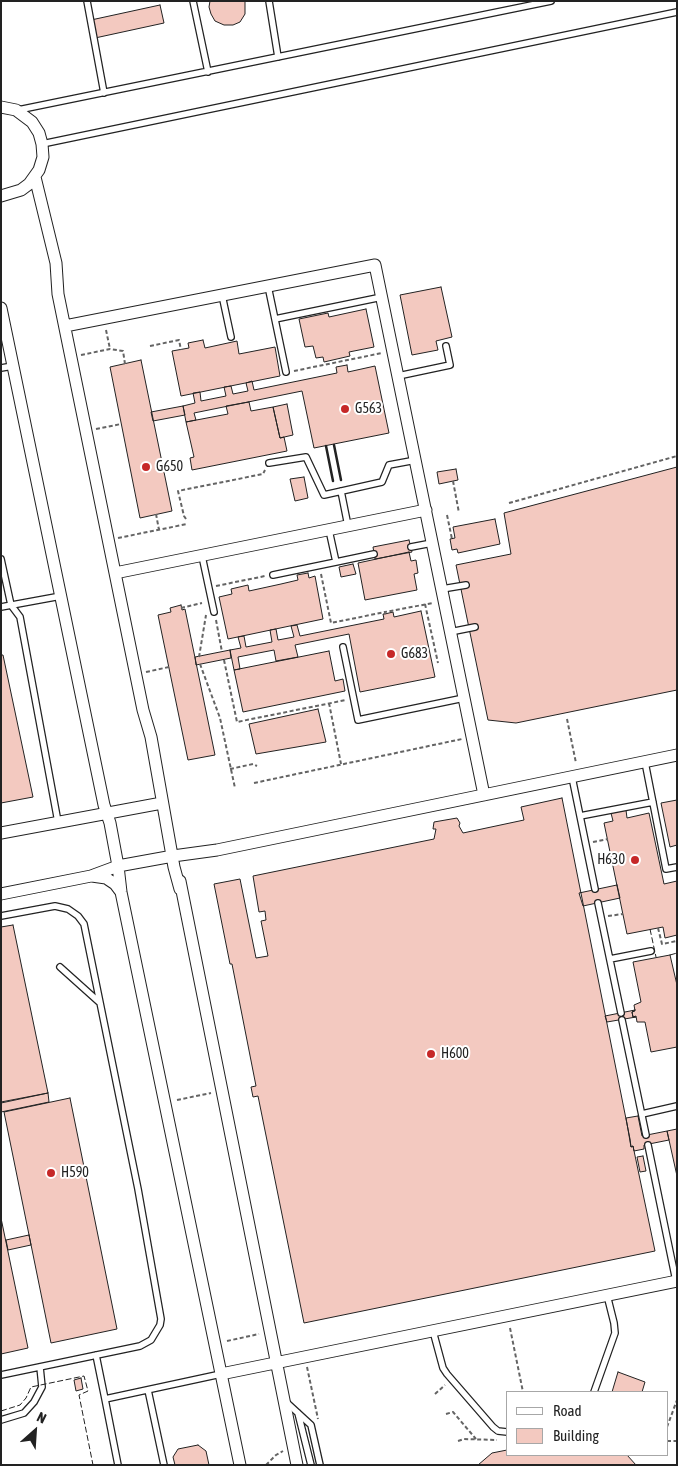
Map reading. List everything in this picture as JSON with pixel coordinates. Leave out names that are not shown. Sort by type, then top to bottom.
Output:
[{"type":"street","points":[[1,107],[16,110],[32,122],[39,133],[42,144],[42,157],[35,177],[21,190],[1,196]]},
{"type":"street","points":[[35,177],[56,263],[58,294],[136,674],[151,737],[174,868],[222,1091],[297,1465]]},
{"type":"street","points":[[65,326],[375,265],[484,795]]},
{"type":"street","points":[[1,308],[118,866],[121,892],[240,1465]]},
{"type":"street","points":[[115,573],[426,510]]},
{"type":"street","points":[[1,894],[91,876],[118,866],[217,850],[677,755]]},
{"type":"street","points":[[1,834],[162,803]]},
{"type":"street","points":[[91,876],[106,878],[115,884],[121,892]]},
{"type":"street","points":[[221,1374],[676,1281]]},
{"type":"lane","points":[[87,1],[104,93]]},
{"type":"lane","points":[[194,1],[208,72]]},
{"type":"lane","points":[[269,1],[278,57]]},
{"type":"lane","points":[[16,110],[551,1]]},
{"type":"lane","points":[[42,144],[677,12]]},
{"type":"lane","points":[[268,286],[286,372]]},
{"type":"lane","points":[[222,295],[231,337]]},
{"type":"lane","points":[[275,319],[382,297]]},
{"type":"lane","points":[[398,376],[450,365],[446,346]]},
{"type":"lane","points":[[1,368],[13,366]]},
{"type":"lane","points":[[269,463],[306,457],[324,495],[382,482],[390,465],[416,460]]},
{"type":"lane","points":[[341,491],[348,526]]},
{"type":"lane","points":[[329,530],[336,562]]},
{"type":"lane","points":[[411,547],[432,543]]},
{"type":"lane","points":[[273,574],[374,554]]},
{"type":"lane","points":[[202,556],[214,612]]},
{"type":"lane","points":[[1,559],[11,605],[20,617],[58,822]]},
{"type":"lane","points":[[443,595],[466,585]]},
{"type":"lane","points":[[1,607],[61,596]]},
{"type":"lane","points":[[450,632],[475,628]]},
{"type":"lane","points":[[343,647],[358,720],[464,698]]},
{"type":"lane","points":[[645,762],[666,869],[677,867]]},
{"type":"lane","points":[[572,777],[595,889]]},
{"type":"lane","points":[[580,816],[653,802]]},
{"type":"lane","points":[[598,903],[646,1135]]},
{"type":"lane","points":[[1,916],[55,906],[74,912],[84,924],[98,1002],[138,1189],[161,1320],[156,1333],[140,1346],[1,1375]]},
{"type":"lane","points":[[610,959],[651,951]]},
{"type":"lane","points":[[60,967],[98,1002]]},
{"type":"lane","points":[[642,1114],[677,1106]]},
{"type":"lane","points":[[648,1145],[676,1281]]},
{"type":"lane","points":[[594,1391],[615,1332],[607,1294]]},
{"type":"lane","points":[[433,1331],[443,1368],[447,1374],[498,1431],[506,1432]]},
{"type":"lane","points":[[96,1355],[118,1465]]},
{"type":"lane","points":[[1,1420],[24,1413],[34,1402],[42,1387],[40,1367]]},
{"type":"lane","points":[[105,1399],[221,1374]]},
{"type":"lane","points":[[148,1390],[164,1465]]},
{"type":"lane","points":[[285,1401],[311,1425],[320,1465]]},
{"type":"lane","points":[[297,1411],[301,1419],[311,1465]]},
{"type":"path","points":[[107,336],[110,349]]},
{"type":"path","points":[[150,346],[179,340],[181,350]]},
{"type":"path","points":[[71,357],[110,349],[123,351],[125,364]]},
{"type":"path","points":[[286,372],[393,350]]},
{"type":"path","points":[[86,431],[121,424]]},
{"type":"path","points":[[509,503],[677,456]]},
{"type":"path","points":[[186,519],[178,491],[263,474],[269,463]]},
{"type":"path","points":[[453,482],[459,513]]},
{"type":"path","points":[[156,514],[159,530]]},
{"type":"path","points":[[447,515],[452,539]]},
{"type":"path","points":[[109,540],[187,524]]},
{"type":"path","points":[[319,565],[330,623],[425,604],[443,595]]},
{"type":"path","points":[[209,587],[273,574]]},
{"type":"path","points":[[181,608],[212,601]]},
{"type":"path","points":[[425,604],[438,663]]},
{"type":"path","points":[[199,657],[206,614],[214,612],[222,652]]},
{"type":"path","points":[[224,660],[237,722],[354,698]]},
{"type":"path","points":[[200,664],[220,718],[235,788]]},
{"type":"path","points":[[136,674],[169,667]]},
{"type":"path","points":[[329,703],[341,764]]},
{"type":"path","points":[[567,719],[576,762]]},
{"type":"path","points":[[254,783],[472,737]]},
{"type":"path","points":[[230,769],[253,764],[257,766]]},
{"type":"path","points":[[586,844],[608,840]]},
{"type":"path","points":[[601,918],[623,914]]},
{"type":"path","points":[[658,928],[662,944],[677,941]]},
{"type":"path","points":[[164,1102],[222,1091]]},
{"type":"path","points":[[507,1315],[523,1391]]},
{"type":"path","points":[[214,1343],[271,1332]]},
{"type":"path","points":[[305,1358],[320,1426]]},
{"type":"path","points":[[435,1394],[447,1384]]},
{"type":"path","points":[[668,1424],[677,1400]]},
{"type":"path","points":[[446,1414],[453,1412],[476,1440]]},
{"type":"path","points":[[458,1441],[464,1439],[499,1440]]},
{"type":"path","points":[[266,1465],[280,1453],[294,1449]]},
{"type":"building","points":[[210,1],[245,1],[245,14],[240,22],[233,25],[224,25],[215,21],[209,7]]},
{"type":"building","points":[[160,5],[164,23],[95,38],[91,20]]},
{"type":"building","points":[[441,287],[452,337],[436,341],[438,350],[412,355],[400,295]]},
{"type":"building","points":[[366,309],[374,347],[349,352],[350,356],[324,362],[323,357],[316,358],[313,346],[305,347],[299,319],[328,313],[329,317]]},
{"type":"building","points":[[203,340],[205,348],[237,341],[239,354],[275,347],[280,376],[181,396],[172,351],[189,348],[188,343]]},
{"type":"building","name":"G650","points":[[141,360],[172,511],[140,518],[110,367]]},
{"type":"building","name":"G563","points":[[347,365],[348,372],[375,366],[389,433],[314,448],[302,391],[194,413],[196,420],[186,422],[183,406],[195,403],[193,393],[200,392],[201,401],[226,396],[224,387],[231,386],[233,394],[248,391],[246,383],[252,381],[254,390],[337,373],[336,367]]},
{"type":"building","points":[[249,402],[251,411],[273,407],[280,438],[284,437],[287,451],[192,470],[190,458],[194,457],[186,422],[228,414],[226,406]]},
{"type":"building","points":[[287,404],[293,435],[280,438],[273,407]]},
{"type":"building","points":[[183,406],[185,415],[153,421],[151,412]]},
{"type":"building","points":[[677,467],[677,690],[516,723],[488,720],[456,565],[511,554],[504,513]]},
{"type":"building","points":[[456,469],[458,480],[439,484],[437,472]]},
{"type":"building","points":[[304,477],[308,498],[295,501],[290,479]]},
{"type":"building","points":[[495,519],[500,544],[458,553],[457,549],[452,550],[450,539],[455,538],[453,527]]},
{"type":"building","points":[[409,540],[412,552],[375,559],[373,547]]},
{"type":"building","points":[[409,552],[411,561],[416,560],[418,573],[414,574],[417,590],[365,600],[358,563]]},
{"type":"building","points":[[353,564],[356,574],[341,577],[339,567]]},
{"type":"building","points":[[308,573],[309,578],[315,576],[323,619],[228,639],[219,597],[232,594],[231,589],[248,585],[249,591],[298,580],[297,575]]},
{"type":"building","points":[[181,605],[182,610],[185,609],[215,755],[188,760],[158,615],[171,612],[170,608]]},
{"type":"building","name":"G683","points":[[421,611],[435,677],[360,692],[349,634],[295,645],[298,657],[276,661],[274,650],[238,657],[240,669],[234,670],[230,650],[241,648],[238,637],[244,636],[246,647],[272,642],[270,630],[276,629],[278,640],[294,637],[291,626],[297,625],[300,636],[384,619],[383,614],[393,612],[394,617]]},
{"type":"building","points":[[230,650],[231,658],[196,665],[195,657]]},
{"type":"building","points":[[329,651],[335,681],[343,679],[345,691],[243,712],[234,670]]},
{"type":"building","points":[[1,655],[3,655],[33,797],[1,803]]},
{"type":"building","points":[[318,709],[326,742],[256,754],[249,724]]},
{"type":"building","name":"H600","points":[[562,798],[631,1147],[633,1146],[655,1251],[304,1323],[258,1096],[253,1097],[251,1087],[256,1086],[214,884],[240,879],[256,958],[268,956],[261,921],[266,920],[265,911],[259,912],[253,876],[434,839],[436,829],[433,829],[434,822],[457,818],[463,833],[524,820],[521,807]]},
{"type":"building","points":[[677,800],[677,845],[670,847],[661,803]]},
{"type":"building","name":"H630","points":[[626,810],[627,818],[649,813],[664,884],[677,881],[677,935],[665,938],[663,927],[627,934],[604,823],[613,821],[611,813]]},
{"type":"building","points":[[617,885],[620,898],[583,906],[579,893]]},
{"type":"building","points":[[13,925],[48,1093],[1,1103],[1,927]]},
{"type":"building","points":[[670,955],[677,985],[677,1047],[651,1052],[645,1022],[637,1022],[636,1016],[633,1017],[632,1012],[635,1011],[634,1005],[641,1002],[633,962]]},
{"type":"building","points":[[635,1010],[632,1012],[633,1017],[636,1017],[607,1022],[605,1016]]},
{"type":"building","points":[[48,1093],[49,1102],[1,1112],[1,1102]]},
{"type":"building","name":"H590","points":[[70,1098],[117,1329],[51,1343],[4,1112]]},
{"type":"building","points":[[638,1116],[642,1136],[667,1131],[669,1140],[644,1145],[644,1149],[634,1151],[633,1146],[631,1147],[626,1118]]},
{"type":"building","points":[[677,1129],[677,1176],[667,1131]]},
{"type":"building","points":[[643,1156],[646,1171],[640,1172],[637,1157]]},
{"type":"building","points":[[1,1218],[28,1348],[1,1354]]},
{"type":"building","points":[[29,1235],[31,1245],[8,1250],[6,1240]]},
{"type":"building","points":[[618,1372],[645,1382],[642,1391],[612,1391]]},
{"type":"building","points":[[81,1378],[83,1389],[76,1391],[74,1380]]},
{"type":"building","points":[[198,1445],[206,1451],[209,1465],[175,1465],[173,1457],[178,1449]]},
{"type":"building","points":[[506,1450],[506,1456],[628,1456],[636,1465],[478,1465],[492,1453]]},
{"type":"fence","points":[[650,929],[656,957]]},
{"type":"fence","points":[[670,955],[677,953]]},
{"type":"fence","points":[[1,1411],[20,1405],[31,1387],[84,1376],[88,1391],[79,1395],[93,1465]]},
{"type":"wall","points":[[334,445],[341,480]]},
{"type":"wall","points":[[326,446],[333,481]]},
{"type":"place","name":"G563","points":[[345,409]]},
{"type":"place","name":"G650","points":[[146,467]]},
{"type":"place","name":"G683","points":[[391,654]]},
{"type":"place","name":"H630","points":[[635,860]]},
{"type":"place","name":"H600","points":[[431,1054]]},
{"type":"place","name":"H590","points":[[51,1173]]}]
